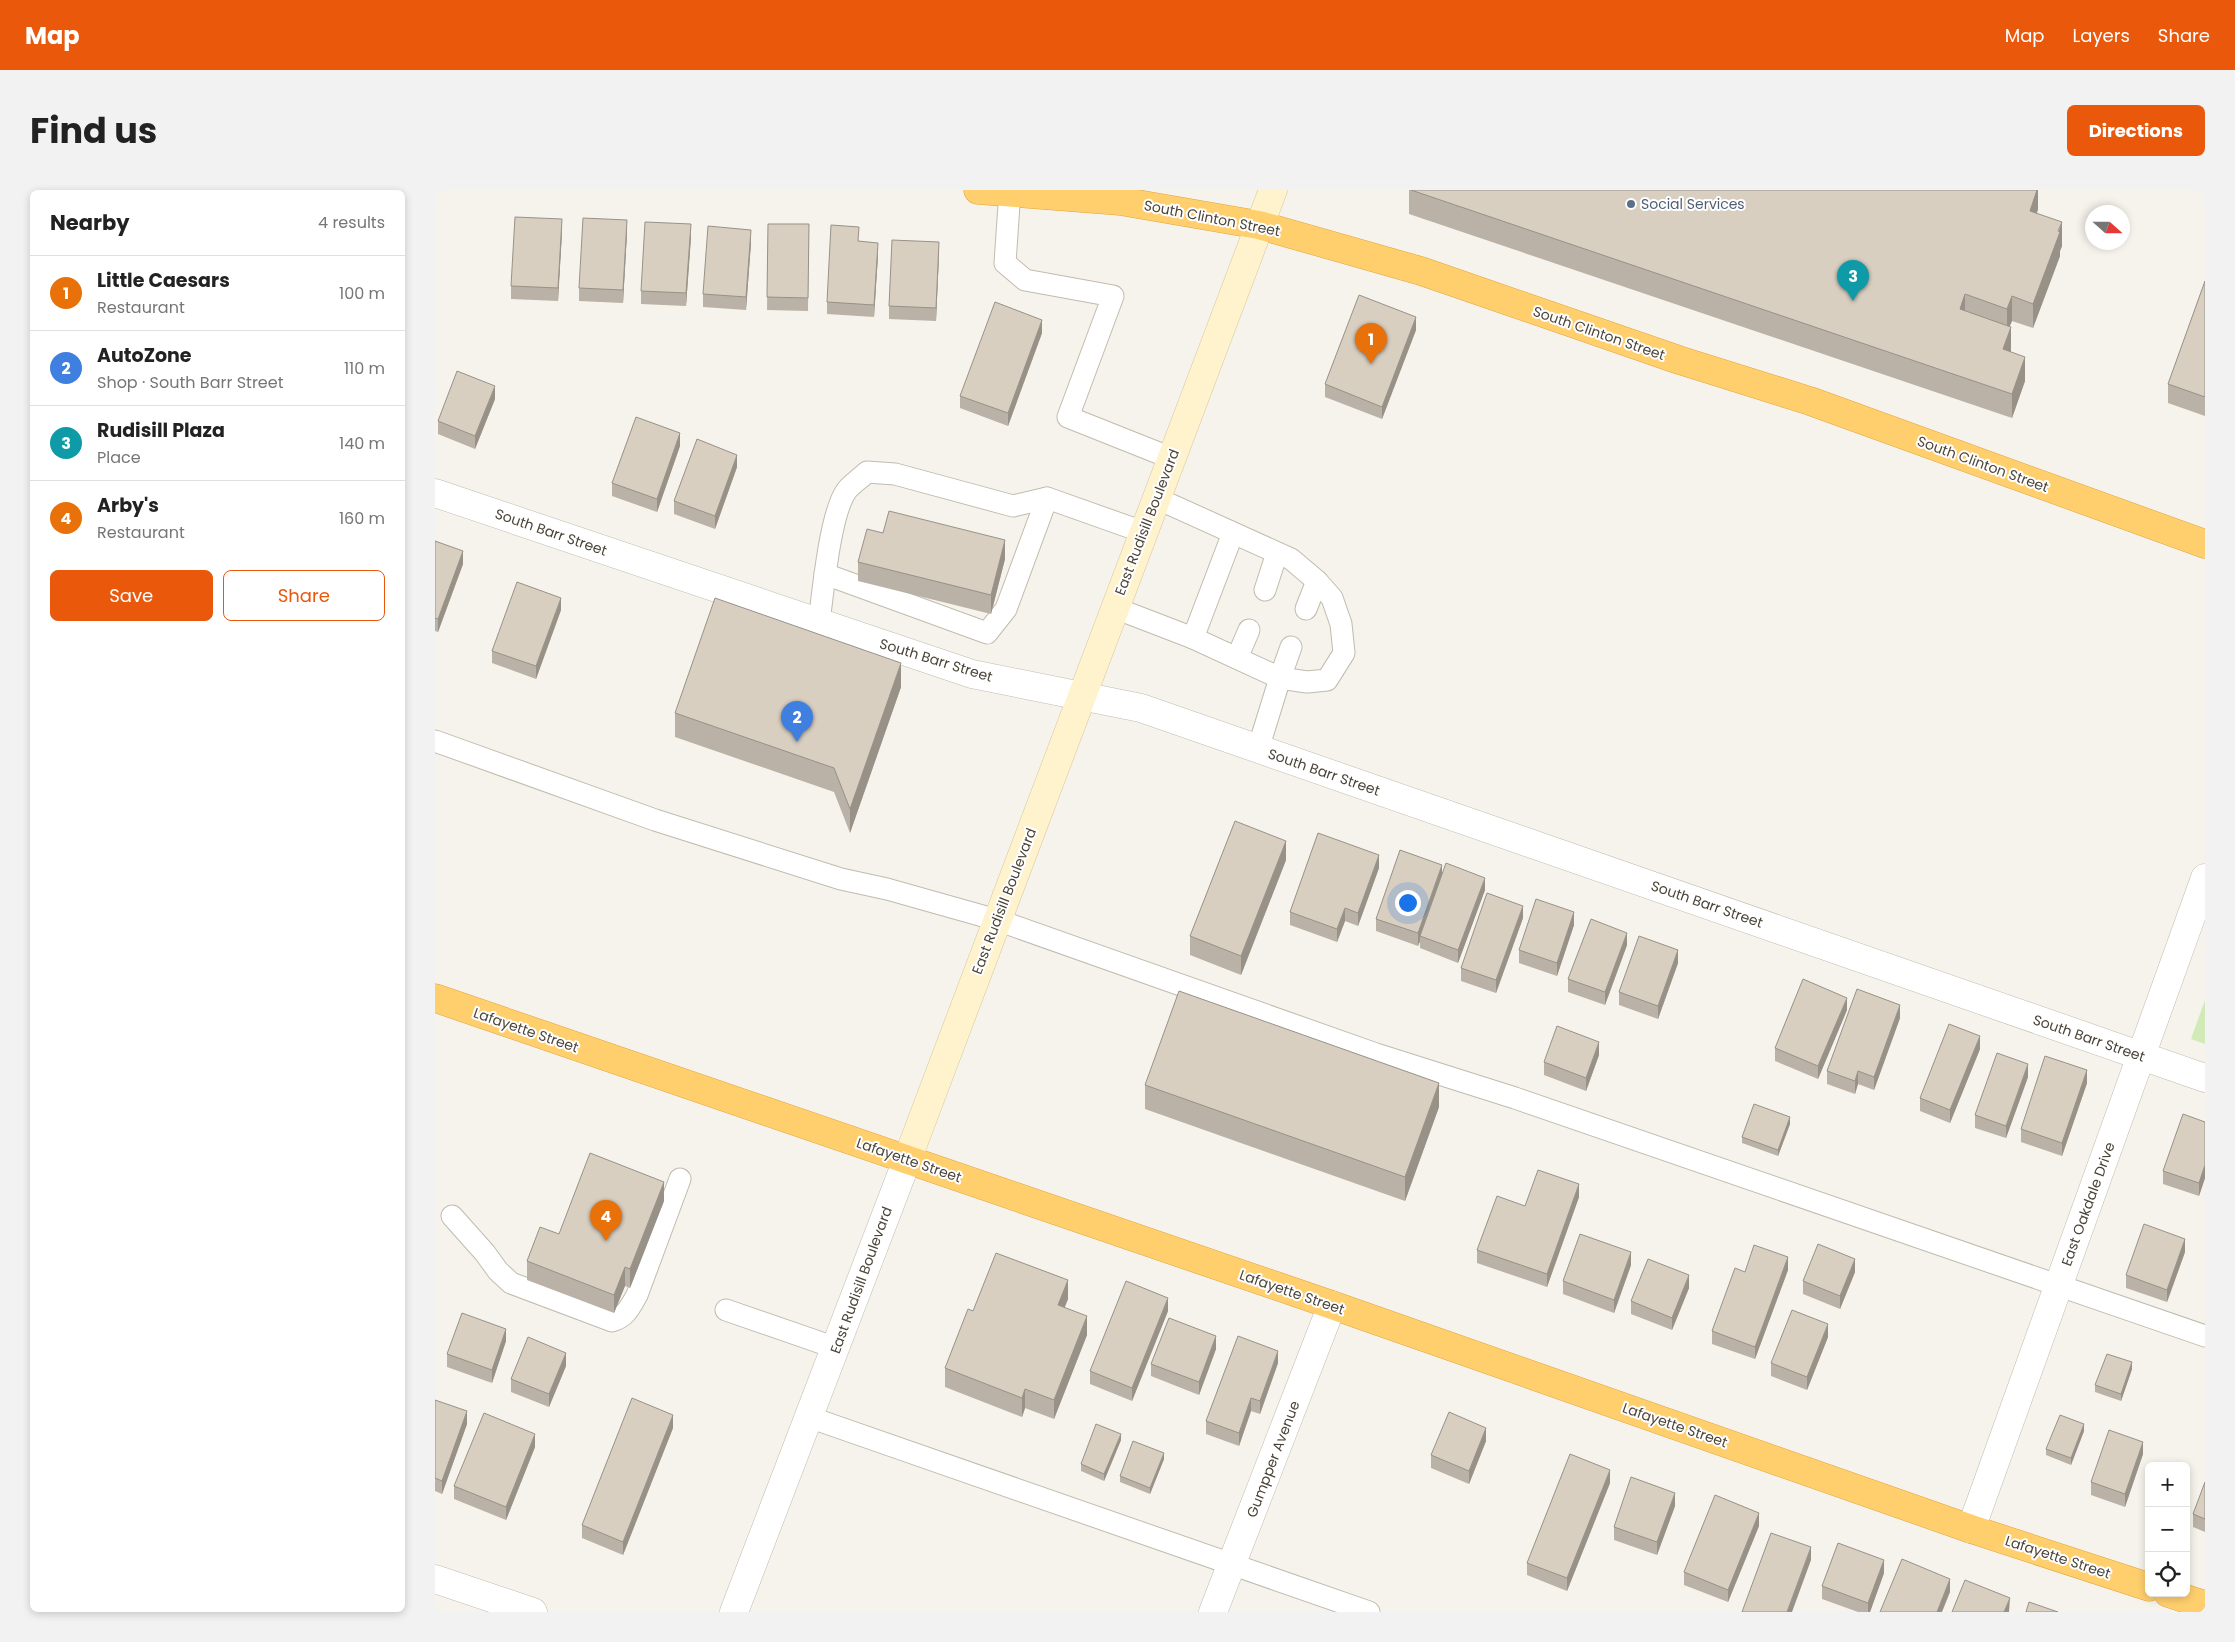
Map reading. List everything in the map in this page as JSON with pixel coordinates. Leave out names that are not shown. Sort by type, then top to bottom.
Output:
[{"type":"highway","name":"South Clinton Street","points":[[977,190],[1121,201],[1259,225],[1421,271],[1679,360],[1810,401],[2205,544]]},
{"type":"highway","name":"Lafayette Street","points":[[435,998],[1332,1305],[1971,1529],[2145,1586]]},
{"type":"highway","points":[[2179,1597],[2205,1606]]},
{"type":"street","name":"East Rudisill Boulevard","points":[[734,1612],[836,1348],[1273,190]]},
{"type":"street","name":"South Barr Street","points":[[435,493],[972,674],[1141,708],[2205,1078]]},
{"type":"street","name":"East Oakdale Drive","points":[[1971,1529],[2205,878]]},
{"type":"street","name":"Gumpper Avenue","points":[[1213,1612],[1332,1305]]},
{"type":"street","points":[[435,1579],[533,1612]]},
{"type":"lane","points":[[1010,192],[1005,263],[1025,280],[1113,296],[1068,417],[1171,458]]},
{"type":"lane","points":[[819,622],[825,574],[836,518],[846,491],[867,472],[895,474],[1013,506],[1047,498],[1143,532]]},
{"type":"lane","points":[[825,574],[987,633],[1006,609],[1047,498]]},
{"type":"lane","points":[[1115,608],[1193,638],[1280,678],[1307,682],[1327,680],[1344,654],[1341,624],[1332,598],[1317,581],[1291,559],[1156,498]]},
{"type":"lane","points":[[1193,638],[1233,533]]},
{"type":"lane","points":[[1265,590],[1277,553]]},
{"type":"lane","points":[[1306,609],[1317,581]]},
{"type":"lane","points":[[1237,658],[1249,630]]},
{"type":"lane","points":[[1258,749],[1291,646]]},
{"type":"lane","points":[[435,741],[664,823],[841,879],[887,889],[997,920],[1376,1054],[1515,1098],[2205,1336]]},
{"type":"lane","points":[[452,1216],[485,1253],[498,1271],[511,1283],[612,1321],[621,1319],[629,1310],[637,1295],[680,1179]]},
{"type":"lane","points":[[726,1310],[836,1348]]},
{"type":"lane","points":[[809,1418],[1369,1612]]},
{"type":"green space","points":[[2205,1000],[2205,1044],[2191,1039]]},
{"type":"building","points":[[1411,190],[2037,190],[2030,211],[2062,222],[2033,304],[2012,296],[2007,309],[1965,294],[1960,309],[2011,327],[2003,349],[2025,357],[2012,394]]},
{"type":"building","points":[[515,217],[562,219],[558,288],[511,286]]},
{"type":"building","points":[[583,218],[627,220],[623,290],[579,288]]},
{"type":"building","points":[[645,222],[691,224],[686,293],[641,291]]},
{"type":"building","points":[[768,224],[809,224],[808,298],[767,297]]},
{"type":"building","points":[[831,225],[859,227],[858,241],[878,243],[874,305],[827,302]]},
{"type":"building","points":[[708,226],[751,230],[746,297],[703,294]]},
{"type":"building","points":[[892,240],[939,242],[936,308],[889,306]]},
{"type":"building","points":[[2205,281],[2205,397],[2168,384]]},
{"type":"building","points":[[1359,295],[1416,317],[1382,407],[1325,384]]},
{"type":"building","points":[[995,302],[1042,320],[1008,413],[960,396]]},
{"type":"building","points":[[457,371],[495,386],[475,436],[438,421]]},
{"type":"building","points":[[636,417],[680,433],[657,499],[612,483]]},
{"type":"building","points":[[697,439],[737,455],[715,516],[674,501]]},
{"type":"building","points":[[889,511],[1005,540],[991,595],[858,562],[867,529],[883,533]]},
{"type":"building","points":[[435,541],[463,551],[438,619],[435,618]]},
{"type":"building","points":[[517,582],[561,598],[536,666],[492,651]]},
{"type":"building","points":[[715,598],[901,663],[850,809],[834,768],[675,713]]},
{"type":"building","points":[[1235,821],[1286,841],[1241,956],[1190,936]]},
{"type":"building","points":[[1318,833],[1379,855],[1358,913],[1345,908],[1337,929],[1290,912]]},
{"type":"building","points":[[1400,850],[1442,865],[1418,933],[1376,919]]},
{"type":"building","points":[[1446,863],[1485,878],[1458,950],[1420,936]]},
{"type":"building","points":[[1487,893],[1523,906],[1496,980],[1461,968]]},
{"type":"building","points":[[1536,899],[1574,912],[1557,963],[1519,950]]},
{"type":"building","points":[[1591,919],[1627,933],[1605,992],[1568,979]]},
{"type":"building","points":[[1639,936],[1678,950],[1658,1006],[1619,992]]},
{"type":"building","points":[[1803,979],[1847,998],[1818,1066],[1775,1048]]},
{"type":"building","points":[[1857,989],[1900,1005],[1874,1077],[1858,1071],[1855,1081],[1827,1071]]},
{"type":"building","points":[[1179,991],[1439,1083],[1405,1177],[1145,1085]]},
{"type":"building","points":[[1949,1024],[1980,1036],[1950,1110],[1920,1098]]},
{"type":"building","points":[[1557,1026],[1599,1042],[1586,1078],[1544,1062]]},
{"type":"building","points":[[1997,1053],[2028,1064],[2006,1126],[1975,1115]]},
{"type":"building","points":[[2045,1056],[2087,1070],[2062,1143],[2021,1129]]},
{"type":"building","points":[[1754,1104],[1790,1117],[1778,1150],[1742,1137]]},
{"type":"building","points":[[2183,1114],[2205,1122],[2205,1165],[2199,1183],[2163,1171]]},
{"type":"building","points":[[590,1153],[664,1182],[630,1269],[625,1267],[614,1295],[527,1261],[540,1227],[559,1234]]},
{"type":"building","points":[[1538,1170],[1579,1184],[1547,1274],[1477,1250],[1497,1196],[1525,1206]]},
{"type":"building","points":[[2144,1224],[2185,1239],[2167,1290],[2126,1275]]},
{"type":"building","points":[[1580,1234],[1631,1252],[1614,1300],[1563,1281]]},
{"type":"building","points":[[1818,1244],[1855,1259],[1840,1296],[1803,1281]]},
{"type":"building","points":[[1754,1245],[1788,1257],[1755,1347],[1712,1331],[1735,1268],[1745,1272]]},
{"type":"building","points":[[996,1253],[1068,1280],[1058,1305],[1087,1316],[1054,1400],[1025,1389],[1022,1398],[945,1368],[968,1309],[973,1311]]},
{"type":"building","points":[[1648,1259],[1689,1275],[1672,1318],[1631,1301]]},
{"type":"building","points":[[1126,1281],[1168,1298],[1132,1388],[1090,1371]]},
{"type":"building","points":[[1792,1310],[1828,1324],[1807,1377],[1771,1363]]},
{"type":"building","points":[[462,1313],[506,1329],[492,1370],[447,1354]]},
{"type":"building","points":[[1169,1318],[1216,1336],[1199,1382],[1151,1364]]},
{"type":"building","points":[[1238,1336],[1278,1351],[1260,1401],[1251,1398],[1239,1433],[1206,1421]]},
{"type":"building","points":[[528,1337],[566,1353],[549,1394],[511,1379]]},
{"type":"building","points":[[2107,1354],[2132,1362],[2121,1394],[2095,1385]]},
{"type":"building","points":[[632,1398],[673,1415],[623,1542],[582,1525]]},
{"type":"building","points":[[435,1400],[467,1411],[442,1481],[435,1478]]},
{"type":"building","points":[[1449,1412],[1486,1428],[1469,1471],[1431,1455]]},
{"type":"building","points":[[484,1413],[535,1434],[506,1507],[454,1486]]},
{"type":"building","points":[[2060,1415],[2084,1424],[2071,1458],[2046,1449]]},
{"type":"building","points":[[1096,1424],[1121,1434],[1104,1474],[1081,1464]]},
{"type":"building","points":[[2109,1430],[2143,1442],[2125,1494],[2091,1482]]},
{"type":"building","points":[[1133,1441],[1164,1453],[1150,1488],[1120,1476]]},
{"type":"building","points":[[1570,1454],[1610,1470],[1567,1578],[1527,1563]]},
{"type":"building","points":[[1631,1477],[1675,1493],[1657,1542],[1614,1527]]},
{"type":"building","points":[[2205,1482],[2205,1519],[2193,1514]]},
{"type":"building","points":[[1715,1495],[1759,1513],[1728,1590],[1684,1572]]},
{"type":"building","points":[[1771,1533],[1811,1547],[1787,1612],[1742,1612]]},
{"type":"building","points":[[1838,1543],[1884,1560],[1868,1603],[1822,1586]]},
{"type":"building","points":[[1902,1559],[1950,1579],[1937,1612],[1880,1612]]},
{"type":"building","points":[[1965,1580],[2010,1598],[2004,1612],[1952,1612]]},
{"type":"building","points":[[2029,1602],[2058,1612],[2026,1612]]},
{"type":"place","name":"Social Services","points":[[1631,204]]},
{"type":"place","name":"Rudisill Plaza","points":[[1853,301]]},
{"type":"place","name":"Little Caesars","points":[[1371,364]]},
{"type":"place","name":"AutoZone","points":[[797,742]]},
{"type":"place","name":"Arby's","points":[[606,1241]]}]
